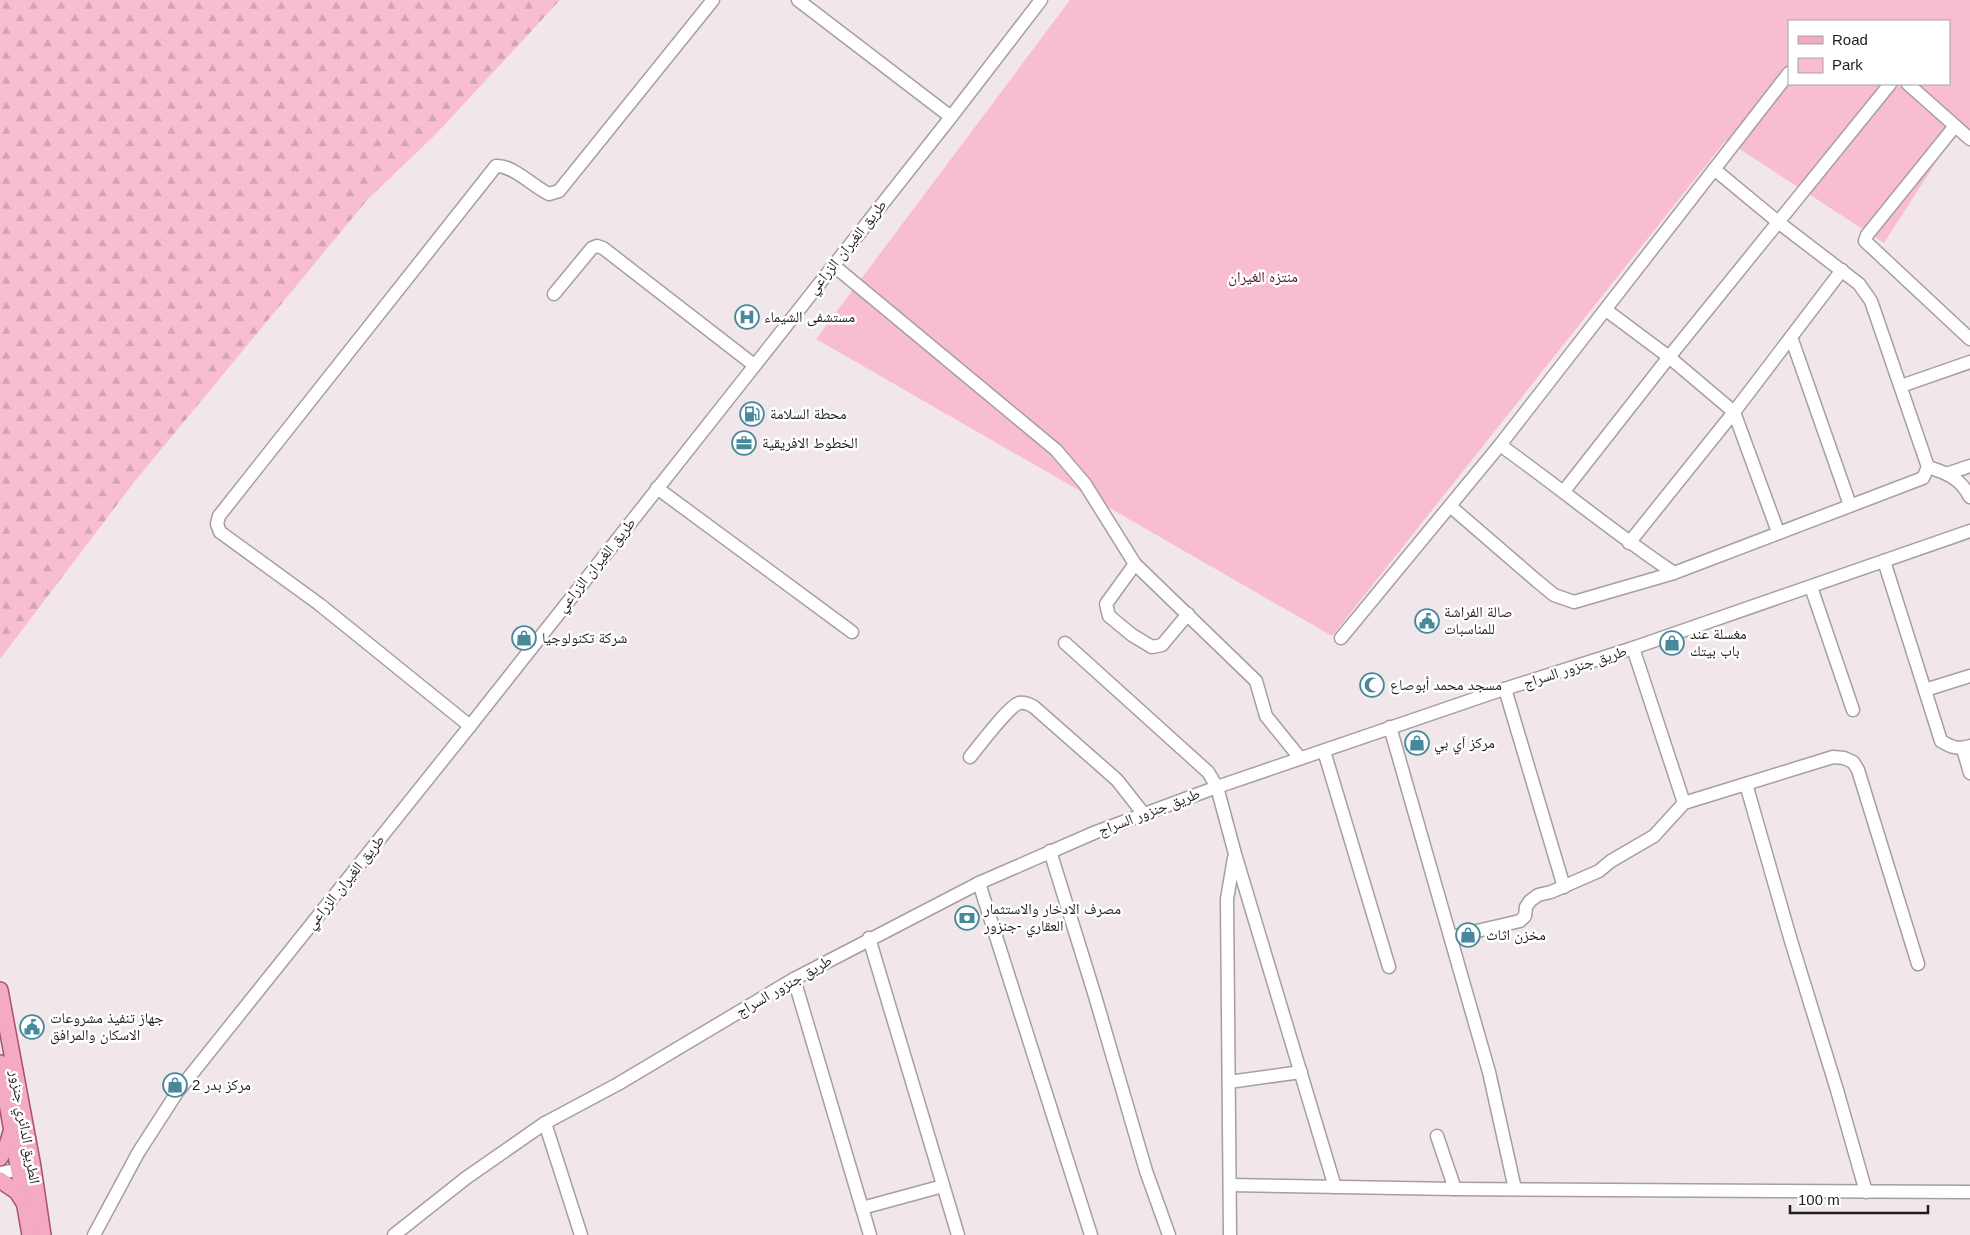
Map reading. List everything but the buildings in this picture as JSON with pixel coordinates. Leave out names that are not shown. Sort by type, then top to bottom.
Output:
[{"type":"main road","name":"الطريق الدائري جنزور","points":[[0,990],[25,1162],[43,1235]]},
{"type":"main road","name":"الطريق الدائري جنزور","points":[[0,1063],[12,1128],[25,1162],[26,1207],[30,1235]]},
{"type":"main road","points":[[0,1159],[7,1146],[12,1128]]},
{"type":"main road","points":[[0,1180],[16,1192],[26,1207]]},
{"type":"street","points":[[470,726],[319,604],[220,532],[217,524],[219,516],[496,166],[502,165],[510,168],[549,194],[559,191],[713,0]]},
{"type":"street","points":[[798,0],[951,117]]},
{"type":"street","name":"طريق الغيران الزراعي","points":[[94,1235],[138,1153],[178,1091],[470,726],[951,117],[1041,0]]},
{"type":"street","points":[[1341,638],[1500,445],[1788,74]]},
{"type":"street","points":[[1564,491],[1669,357],[1889,85]]},
{"type":"street","points":[[1909,85],[1970,140]]},
{"type":"street","points":[[1955,126],[1867,235],[1865,241],[1970,339]]},
{"type":"street","points":[[1450,506],[1554,595],[1574,602],[1674,573],[1923,478],[1928,467],[1871,301],[1859,284],[1778,222],[1714,169]]},
{"type":"street","points":[[554,294],[592,248],[597,246],[603,248],[754,365]]},
{"type":"street","points":[[833,265],[1056,450],[1084,484],[1135,564],[1256,681],[1266,716],[1300,758]]},
{"type":"street","points":[[1629,543],[1734,412],[1842,270]]},
{"type":"street","points":[[1606,310],[1669,357],[1734,412],[1778,532]]},
{"type":"street","points":[[1791,337],[1850,505]]},
{"type":"street","points":[[1901,386],[1970,362]]},
{"type":"street","points":[[1500,445],[1564,491],[1629,543],[1674,573]]},
{"type":"street","points":[[1949,473],[1970,466]]},
{"type":"street","points":[[1928,467],[1949,473],[1958,480],[1970,497]]},
{"type":"street","points":[[657,488],[852,632]]},
{"type":"street","name":"طريق جنزور السراج","points":[[394,1235],[466,1178],[545,1123],[618,1084],[794,979],[979,882],[1143,813],[1217,786],[1390,727],[1634,648],[1970,531]]},
{"type":"street","points":[[1884,561],[1941,740],[1951,747],[1966,747],[1970,773]]},
{"type":"street","points":[[1135,564],[1106,604],[1109,616],[1132,635],[1152,647],[1162,646],[1188,614]]},
{"type":"street","points":[[1812,586],[1853,710]]},
{"type":"street","points":[[1065,643],[1208,772],[1217,786],[1235,854],[1335,1187]]},
{"type":"street","points":[[1634,648],[1684,803]]},
{"type":"street","points":[[1925,690],[1970,676]]},
{"type":"street","points":[[1505,689],[1564,887]]},
{"type":"street","points":[[970,757],[1009,710],[1018,704],[1027,703],[1034,707],[1117,780],[1143,813]]},
{"type":"street","points":[[1390,727],[1489,1072],[1515,1189]]},
{"type":"street","points":[[1324,751],[1389,967]]},
{"type":"street","points":[[1451,937],[1520,920],[1524,916],[1530,901],[1538,896],[1599,872],[1611,861],[1654,836],[1684,803],[1833,757],[1844,758],[1853,762],[1858,770],[1918,964]]},
{"type":"street","points":[[1746,784],[1866,1192]]},
{"type":"street","points":[[1050,851],[1146,1171],[1169,1235]]},
{"type":"street","points":[[1230,1235],[1227,899],[1235,854]]},
{"type":"street","points":[[979,882],[1091,1235]]},
{"type":"street","points":[[869,938],[958,1235]]},
{"type":"street","points":[[794,979],[870,1235]]},
{"type":"street","points":[[1229,1082],[1301,1072]]},
{"type":"street","points":[[545,1123],[580,1235]]},
{"type":"street","points":[[1437,1136],[1455,1189]]},
{"type":"street","points":[[0,1159],[25,1162]]},
{"type":"street","points":[[0,1173],[25,1162]]},
{"type":"street","points":[[1230,1185],[1455,1189],[1970,1192]]},
{"type":"street","points":[[862,1208],[943,1186]]},
{"type":"green space","points":[[0,0],[560,0],[437,133],[368,199],[135,481],[0,659]]},
{"type":"green space","name":"منتزه الغيران","points":[[1070,0],[1970,0],[1970,143],[1956,131],[1884,243],[1726,140],[1332,636],[816,339]]},
{"type":"place","name":"مستشفى الشيماء","points":[[747,317]]},
{"type":"place","name":"محطة السلامة","points":[[752,414]]},
{"type":"place","name":"الخطوط الافريقية","points":[[744,443]]},
{"type":"place","name":"صالة الفراشة للمناسبات","points":[[1427,621]]},
{"type":"place","name":"شركة تكنولوجيا","points":[[524,638]]},
{"type":"place","name":"مغسلة عند باب بيتك","points":[[1672,643]]},
{"type":"place","name":"مسجد محمد أبوصاع","points":[[1372,685]]},
{"type":"place","name":"مركز اَي بي","points":[[1417,743]]},
{"type":"place","name":"مصرف الادخار والاستثمار العقاري -جنزور","points":[[967,918]]},
{"type":"place","name":"مخزن اثاث","points":[[1468,935]]},
{"type":"place","name":"جهاز تنفيذ مشروعات الاسكان والمرافق","points":[[32,1027]]},
{"type":"place","name":"مركز بدر 2","points":[[175,1085]]}]
